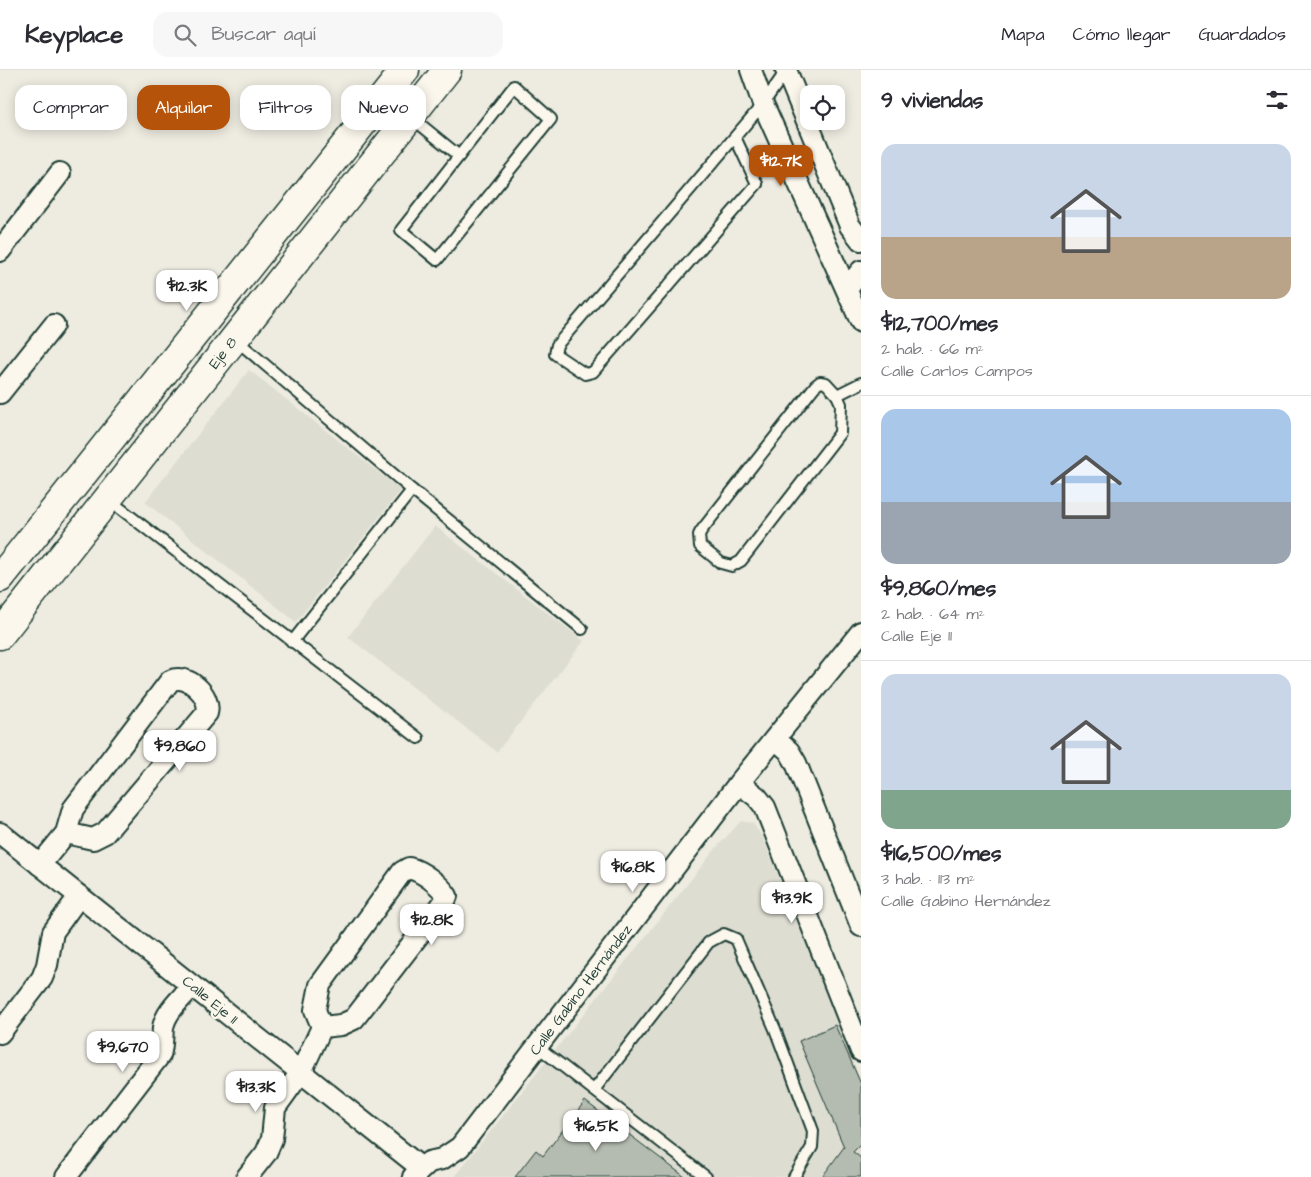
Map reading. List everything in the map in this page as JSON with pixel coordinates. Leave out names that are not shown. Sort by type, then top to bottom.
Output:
[{"type":"main road","points":[[0,578],[405,70]]},
{"type":"main road","name":"Eje 8","points":[[426,96],[447,70]]},
{"type":"main road","name":"Eje 8","points":[[0,635],[399,130]]},
{"type":"street","points":[[751,70],[763,104],[861,322]]},
{"type":"street","points":[[786,71],[850,226],[861,240]]},
{"type":"street","points":[[0,251],[60,173]]},
{"type":"street","points":[[847,289],[861,271]]},
{"type":"street","points":[[0,393],[54,325]]},
{"type":"street","name":"Calle Gabino Hernández","points":[[416,1172],[429,1162],[442,1159],[460,1147],[739,783],[861,632]]},
{"type":"street","points":[[40,865],[66,833],[73,809],[170,681],[176,678],[184,678],[206,696],[209,704],[207,713],[105,833],[93,839],[66,833]]},
{"type":"street","points":[[775,739],[788,751],[796,763],[861,926]]},
{"type":"street","points":[[739,783],[765,807],[861,1051]]},
{"type":"street","name":"Calle Eje 11","points":[[0,833],[301,1072],[416,1172]]},
{"type":"street","points":[[247,1177],[266,1153],[272,1139],[275,1108],[301,1072],[322,1027],[315,1010],[320,985],[402,872],[409,868],[415,870],[443,889],[448,896],[354,1019],[341,1024],[322,1027]]},
{"type":"street","points":[[0,1033],[42,978],[47,965],[53,932],[79,896]]},
{"type":"street","points":[[66,1177],[160,1054],[164,1042],[163,1027],[167,1016],[192,986]]},
{"type":"lane","points":[[735,137],[757,184],[593,372],[584,374],[556,354],[557,345],[763,104],[786,71]]},
{"type":"lane","points":[[514,86],[551,119],[438,260],[401,230],[459,156],[514,86]]},
{"type":"lane","points":[[426,129],[459,156]]},
{"type":"lane","points":[[234,339],[412,490],[582,629]]},
{"type":"lane","points":[[820,382],[826,383],[837,395],[840,404],[840,433],[741,561],[732,566],[726,566],[704,551],[699,541],[702,531],[815,386],[820,382]]},
{"type":"lane","points":[[837,395],[861,383]]},
{"type":"lane","points":[[292,642],[412,490]]},
{"type":"lane","points":[[108,499],[418,738]]},
{"type":"lane","points":[[594,1090],[709,942],[724,934],[736,939],[775,1029],[813,1131],[812,1146],[794,1177]]},
{"type":"lane","points":[[538,1047],[706,1177]]},
{"type":"shaded area","points":[[249,370],[401,490],[296,622],[145,502]]},
{"type":"shaded area","points":[[435,526],[584,641],[497,752],[348,637]]},
{"type":"shaded area","points":[[741,821],[753,823],[763,838],[861,1081],[861,1177],[454,1177],[717,847]]},
{"type":"building","points":[[835,1025],[861,1084],[861,1144],[853,1152],[861,1158],[861,1177],[822,1177],[844,1147],[799,1041]]},
{"type":"building","points":[[585,1101],[685,1177],[515,1177],[536,1150],[543,1156]]}]
